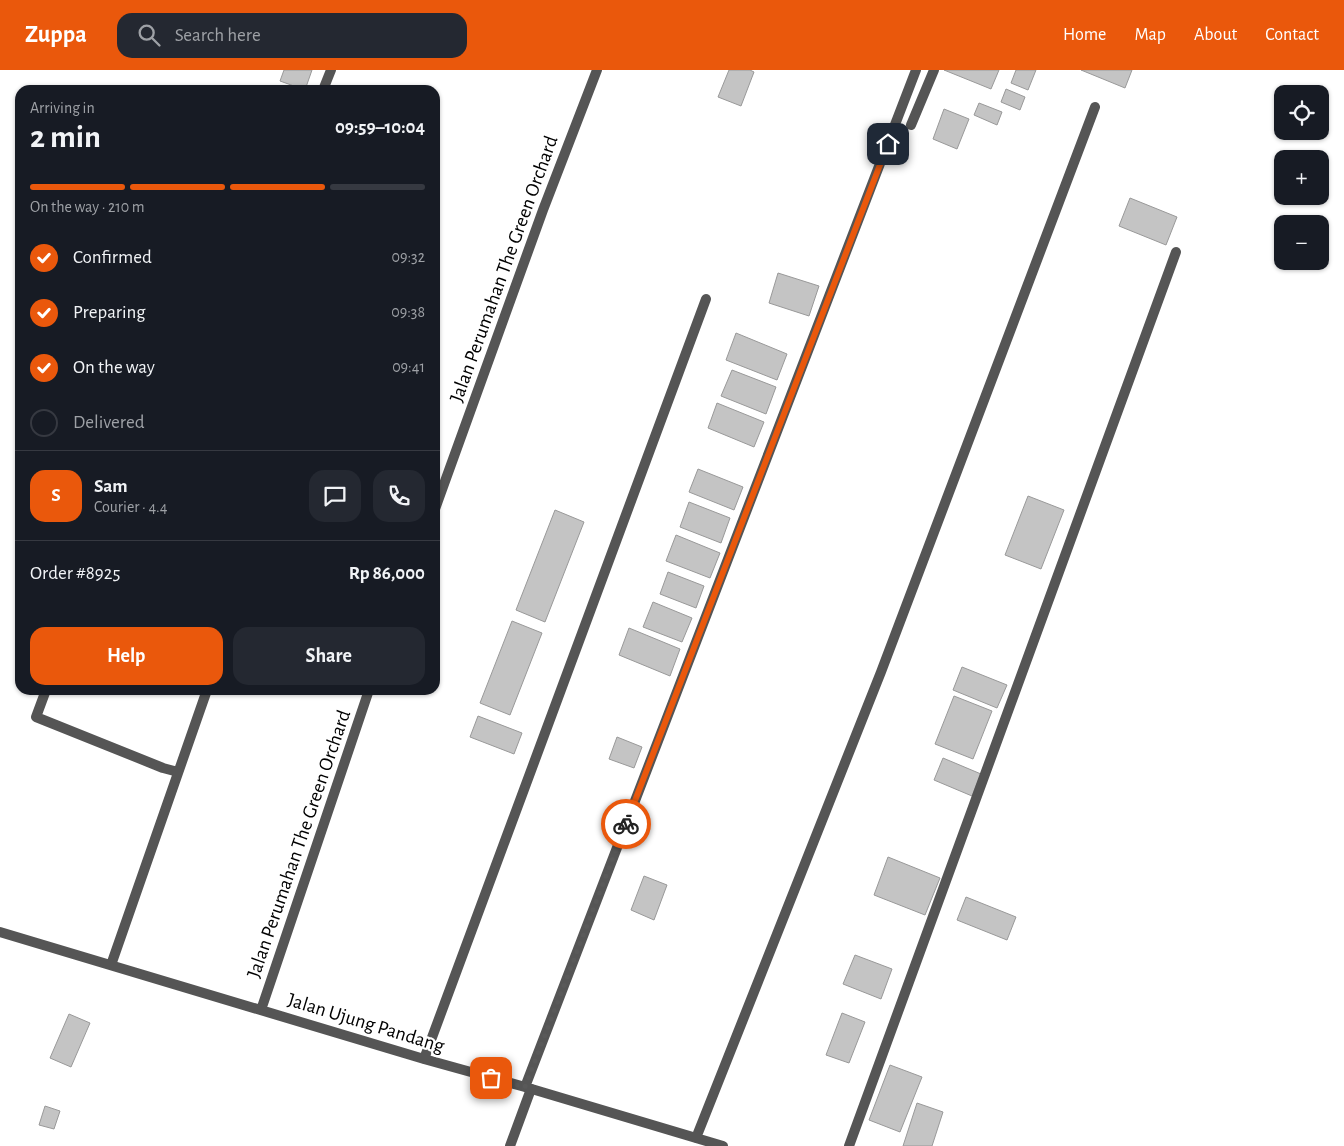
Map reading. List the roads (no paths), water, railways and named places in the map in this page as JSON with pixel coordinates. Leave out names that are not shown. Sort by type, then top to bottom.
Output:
[{"type":"street","points":[[325,85],[330,70]]},
{"type":"street","name":"Jalan Perumahan The Green Orchard","points":[[440,495],[543,210],[597,70]]},
{"type":"street","points":[[510,1146],[528,1088],[916,70]]},
{"type":"street","points":[[911,125],[934,70]]},
{"type":"street","points":[[696,1138],[881,672],[1095,106]]},
{"type":"street","points":[[850,1146],[1176,252]]},
{"type":"street","points":[[424,1059],[706,299]]},
{"type":"street","points":[[44,695],[36,717],[178,772]]},
{"type":"street","points":[[111,965],[205,695]]},
{"type":"street","name":"Jalan Perumahan The Green Orchard","points":[[261,1010],[367,695]]},
{"type":"street","name":"Jalan Ujung Pandang","points":[[0,932],[723,1146]]}]
